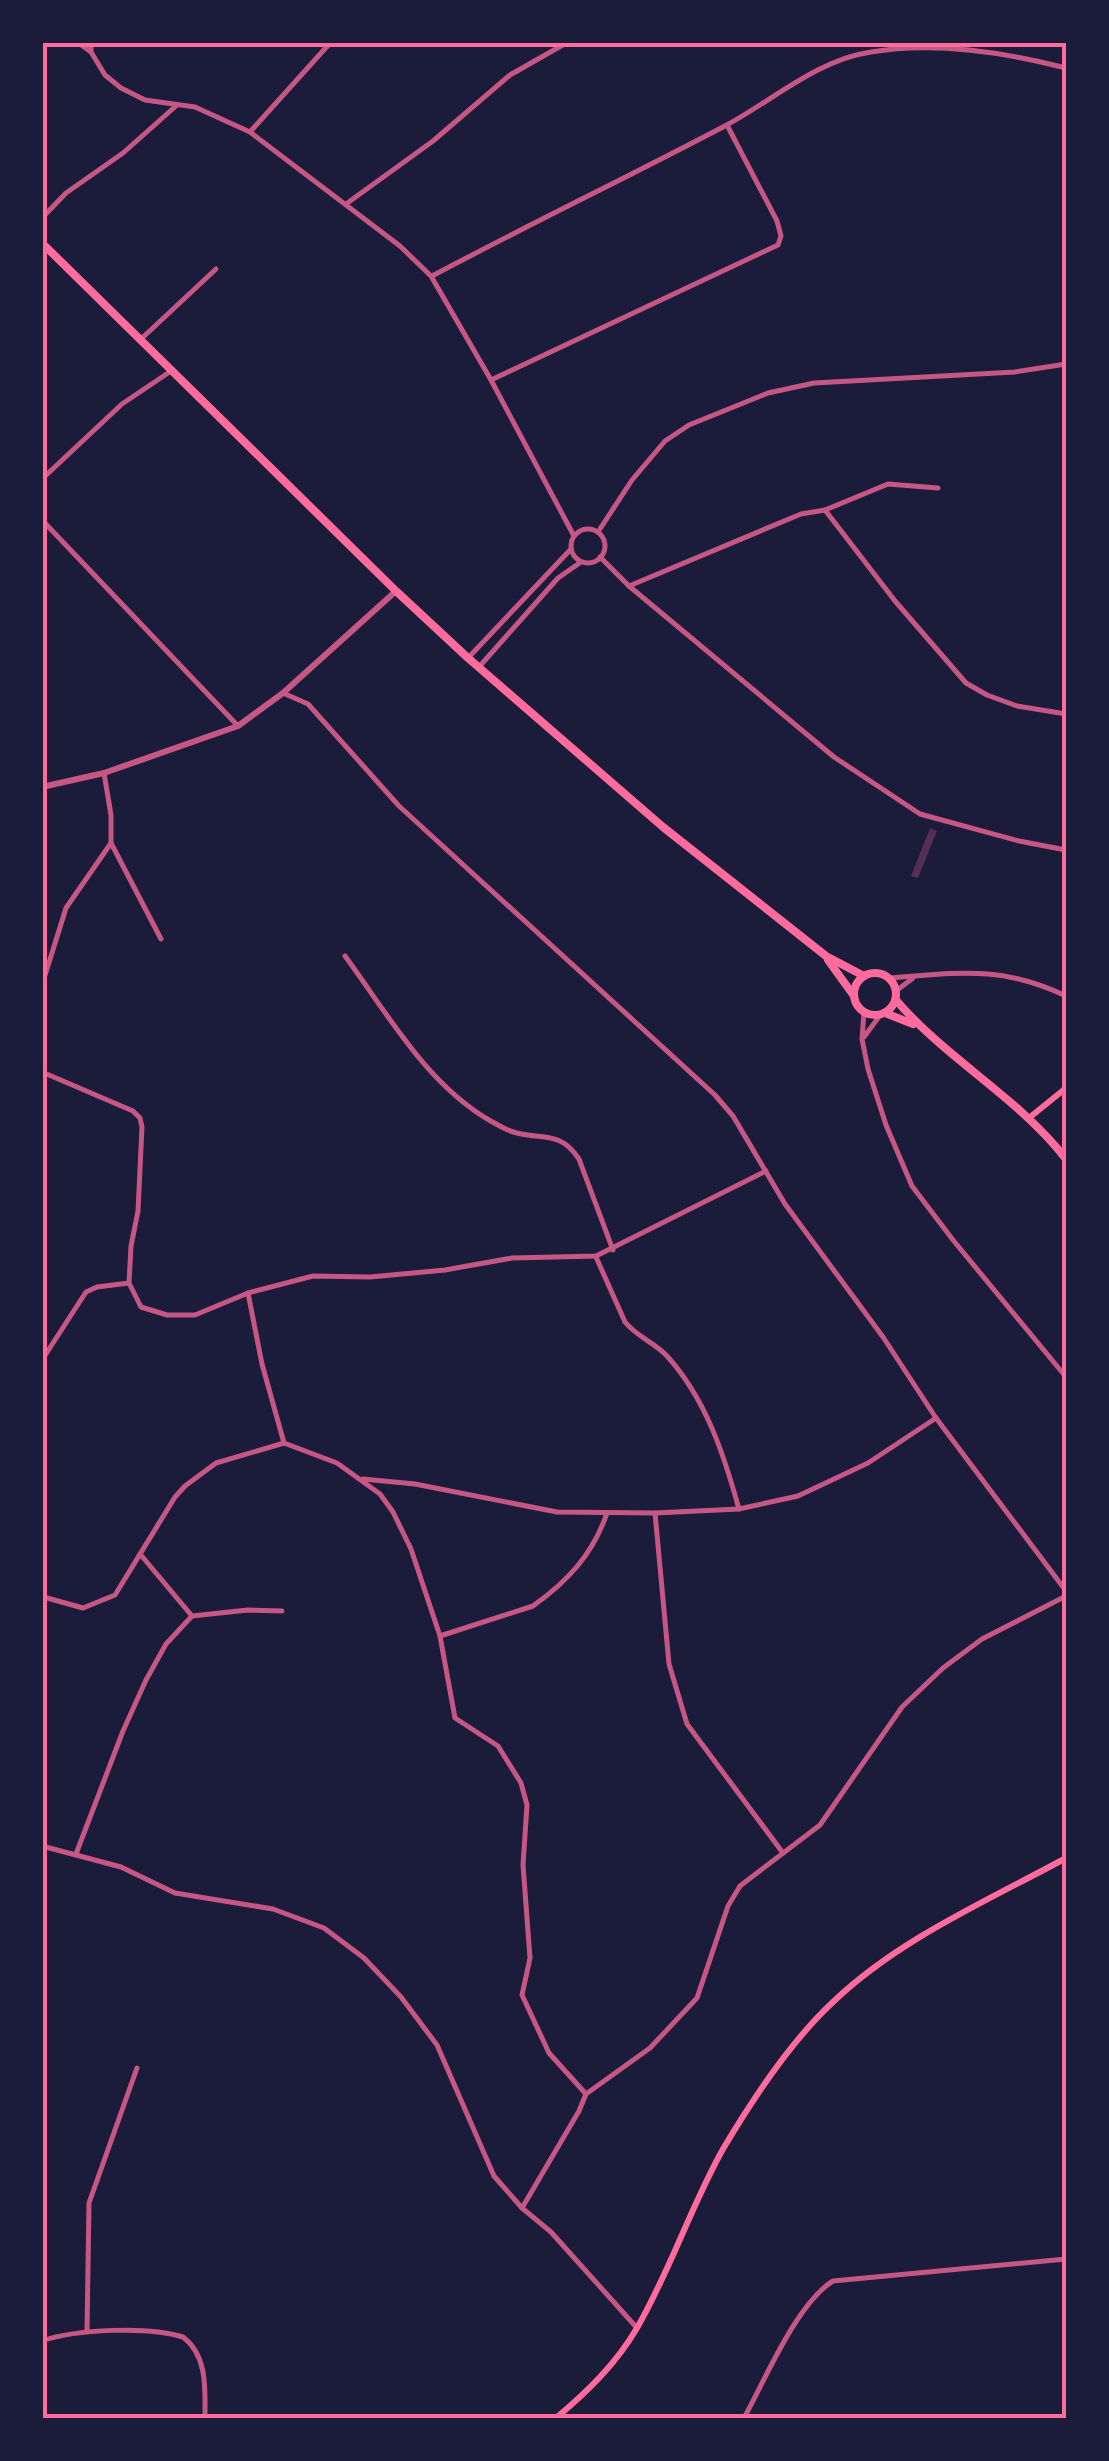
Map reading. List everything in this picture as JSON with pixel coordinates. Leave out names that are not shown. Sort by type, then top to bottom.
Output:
[{"type":"main road","points":[[42,244],[468,658],[663,826],[826,956],[864,976]]},
{"type":"main road","points":[[826,956],[864,1012],[918,1025]]},
{"type":"main road","points":[[854,996],[854,988],[864,976],[878,973],[890,978],[896,995],[918,1025],[1029,1118],[1066,1159]]},
{"type":"main road","points":[[883,1014],[896,995]]},
{"type":"main road","points":[[1029,1118],[1066,1088]]},
{"type":"main road","points":[[556,2418],[588,2390],[637,2328],[723,2150],[768,2080],[832,2003],[878,1965],[935,1928],[1066,1858]]},
{"type":"street","points":[[77,42],[91,52],[105,75],[120,88],[146,100],[216,114],[250,132],[400,246],[431,276],[574,536],[571,550],[468,658]]},
{"type":"street","points":[[91,42],[91,52]]},
{"type":"street","points":[[250,132],[332,42]]},
{"type":"street","points":[[346,204],[433,141],[510,75],[568,42]]},
{"type":"street","points":[[431,276],[728,124],[829,65],[873,51],[978,50],[1066,68]]},
{"type":"street","points":[[42,218],[66,193],[123,153],[177,105]]},
{"type":"street","points":[[491,380],[778,245],[782,236],[776,221],[728,124]]},
{"type":"street","points":[[140,340],[216,269]]},
{"type":"street","points":[[598,532],[632,480],[665,441],[688,424],[768,392],[814,383],[1015,372],[1066,364]]},
{"type":"street","points":[[42,479],[122,404],[171,371]]},
{"type":"street","points":[[630,586],[801,514],[825,510],[888,484],[938,488]]},
{"type":"street","points":[[825,510],[884,588],[966,683],[1017,706],[1066,714]]},
{"type":"street","points":[[42,520],[238,726]]},
{"type":"street","points":[[479,667],[558,578],[580,562],[600,558],[605,544],[598,532],[585,529],[574,536]]},
{"type":"street","points":[[571,550],[580,562]]},
{"type":"street","points":[[600,558],[834,756],[908,807],[969,828],[1066,850]]},
{"type":"street","points":[[42,788],[104,773],[238,726],[283,694],[396,591]]},
{"type":"street","points":[[283,694],[308,704],[399,806],[715,1094],[798,1223],[1066,1593],[982,1638],[944,1668],[902,1707],[820,1825],[740,1886],[728,1906],[697,1998],[650,2048],[586,2094],[580,2111],[522,2208]]},
{"type":"street","points":[[104,773],[111,843],[161,940]]},
{"type":"street","points":[[42,985],[66,908],[111,843]]},
{"type":"street","points":[[345,956],[421,1060],[448,1089],[503,1128],[556,1138],[570,1146],[612,1250]]},
{"type":"street","points":[[890,978],[948,972],[1016,976],[1066,996]]},
{"type":"street","points":[[896,995],[915,976]]},
{"type":"street","points":[[864,1012],[862,1039],[886,1125],[912,1186],[1066,1377]]},
{"type":"street","points":[[862,1039],[883,1014]]},
{"type":"street","points":[[42,1072],[134,1111],[140,1118],[138,1211],[130,1246],[129,1283],[141,1307],[167,1315],[195,1315],[248,1293],[313,1276],[370,1277],[445,1270],[512,1258],[596,1256],[766,1172]]},
{"type":"street","points":[[596,1256],[618,1309],[632,1331],[663,1351],[694,1394],[723,1452],[739,1509]]},
{"type":"street","points":[[42,1360],[86,1292],[129,1283]]},
{"type":"street","points":[[248,1293],[284,1443]]},
{"type":"street","points":[[360,1478],[415,1484],[557,1512],[739,1509],[798,1496],[868,1462],[936,1418]]},
{"type":"street","points":[[42,1600],[48,1598],[83,1608],[115,1595],[186,1486],[216,1464],[284,1443],[337,1463],[380,1494],[411,1549],[440,1636],[455,1718],[498,1746],[521,1783],[526,1806],[523,1865],[530,1958],[522,1995],[549,2053],[586,2094]]},
{"type":"street","points":[[655,1513],[669,1664],[687,1724],[783,1853]]},
{"type":"street","points":[[440,1636],[533,1606],[546,1597],[588,1555],[606,1514]]},
{"type":"street","points":[[140,1554],[192,1616]]},
{"type":"street","points":[[76,1854],[116,1746],[166,1644],[192,1616],[282,1611]]},
{"type":"street","points":[[42,1846],[121,1868],[175,1892],[240,1901],[298,1916],[324,1928],[364,1958],[401,1997],[437,2045],[494,2176],[522,2208],[551,2232],[637,2328]]},
{"type":"street","points":[[87,2331],[90,2203],[137,2068]]},
{"type":"street","points":[[744,2418],[804,2308],[818,2290],[833,2281],[1066,2259]]},
{"type":"street","points":[[42,2341],[87,2331],[184,2337],[201,2360],[205,2418]]},
{"type":"building","points":[[930,828],[937,831],[918,878],[911,876]]}]
